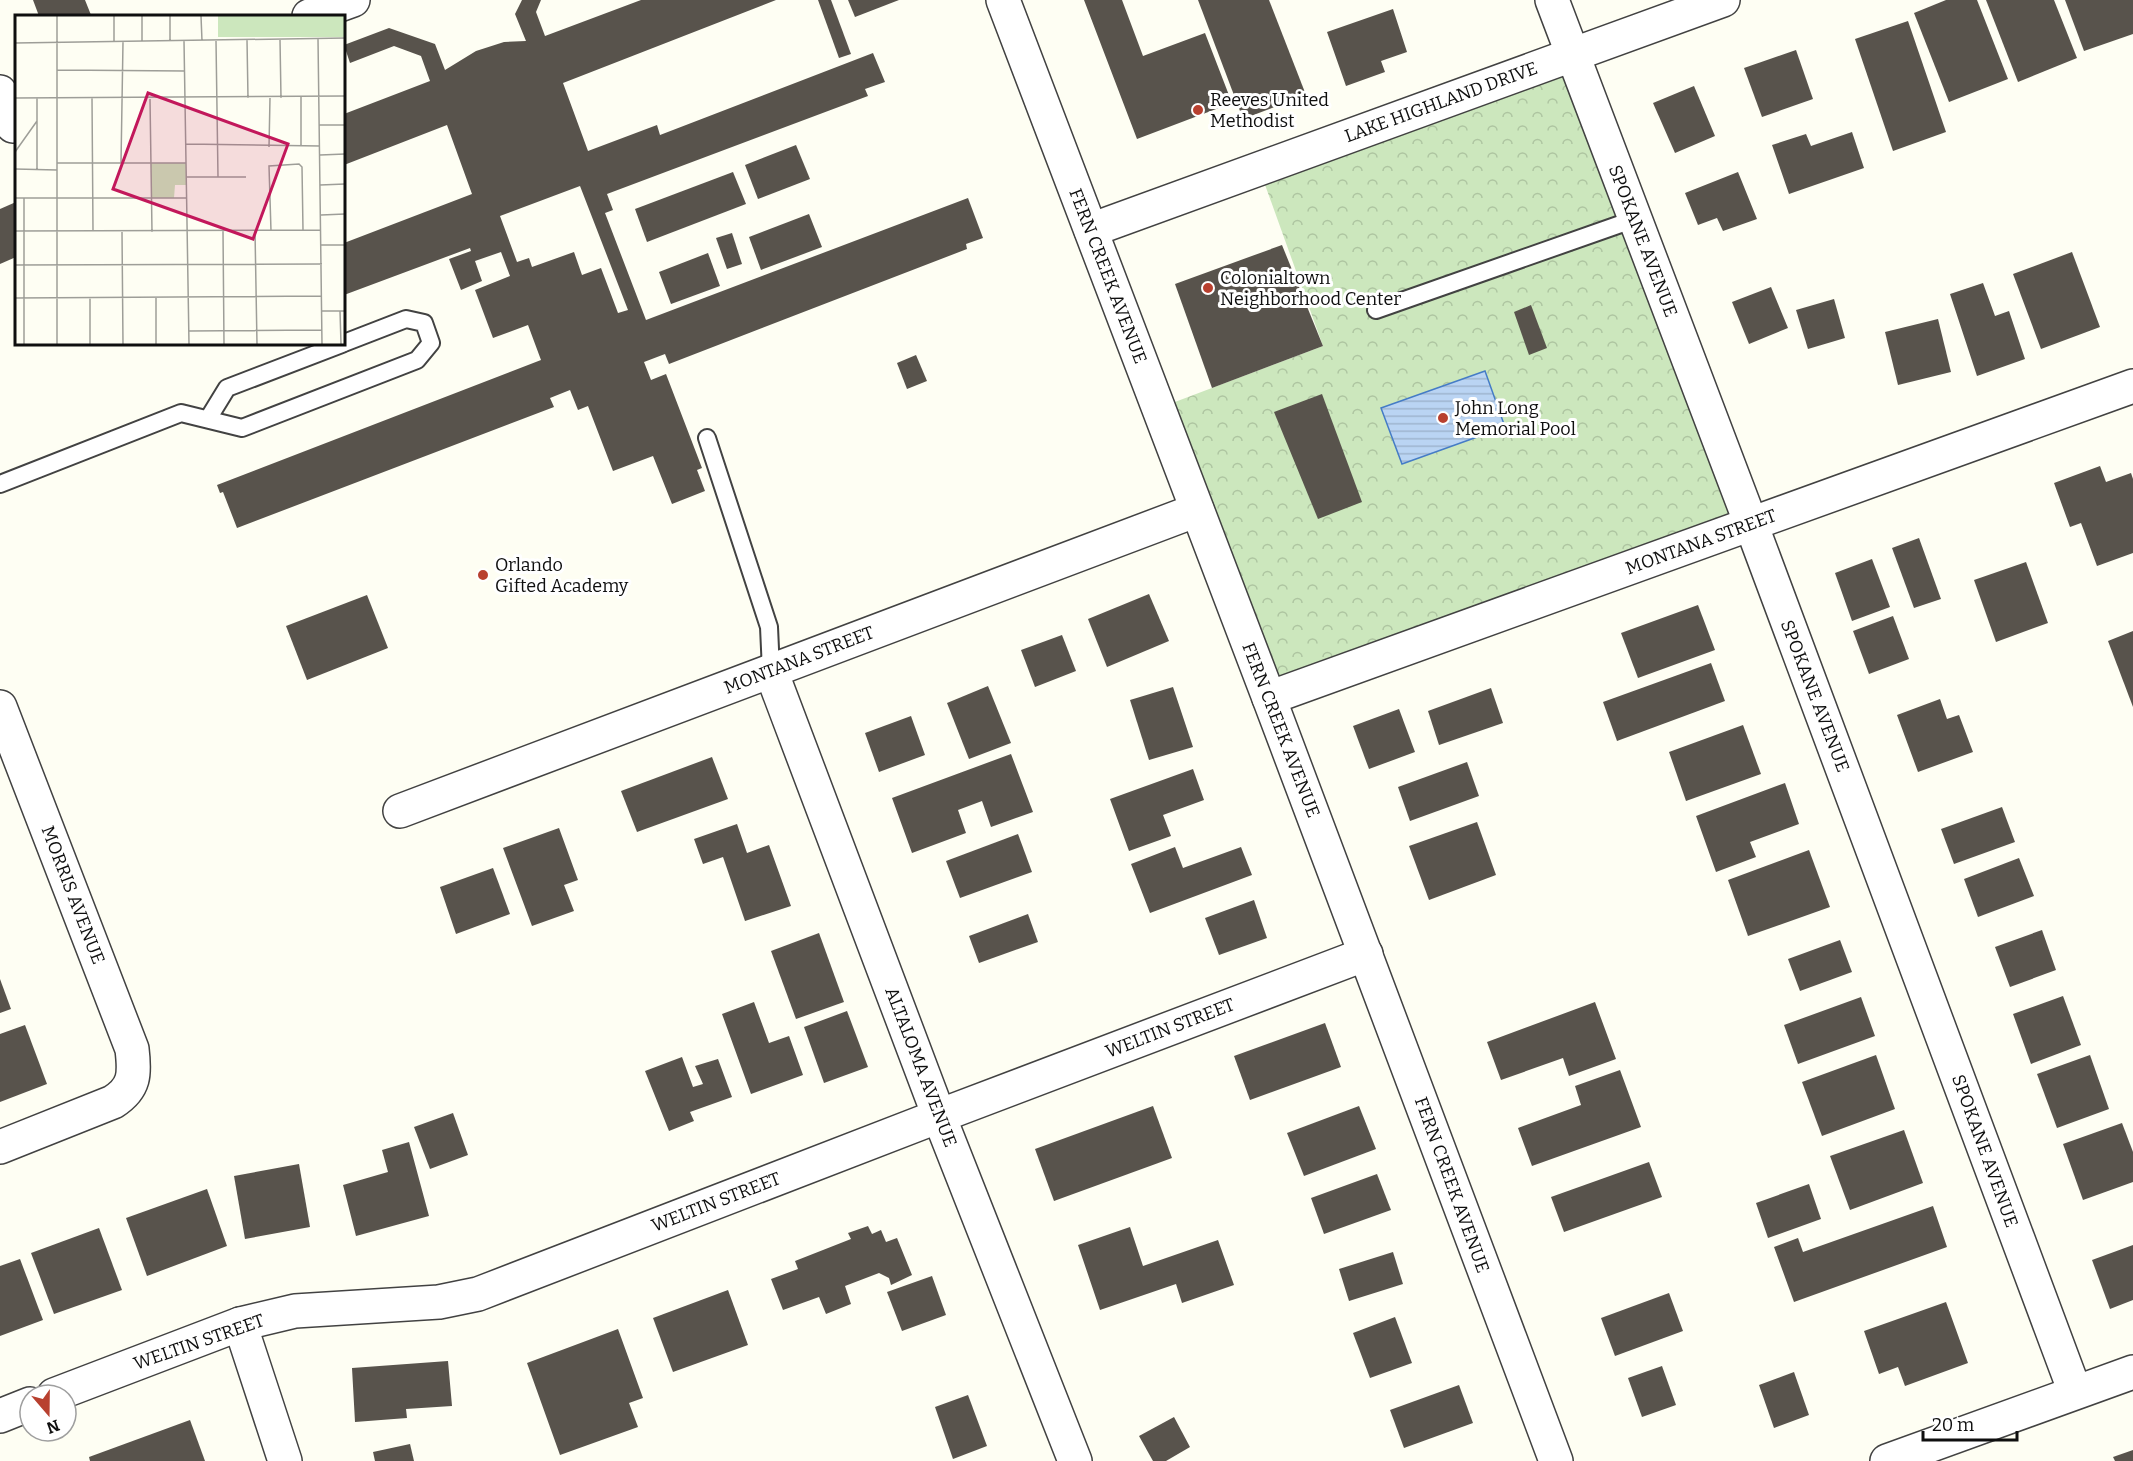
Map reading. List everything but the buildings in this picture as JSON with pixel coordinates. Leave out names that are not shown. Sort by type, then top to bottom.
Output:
[{"type":"street","points":[[312,15],[353,0]]},
{"type":"street","name":"FERN CREEK AVENUE","points":[[1003,0],[1556,1461]]},
{"type":"street","name":"SPOKANE AVENUE","points":[[1552,0],[1751,524],[2075,1392]]},
{"type":"street","name":"LAKE HIGHLAND DRIVE","points":[[1091,230],[1723,0]]},
{"type":"street","points":[[0,92],[10,127]]},
{"type":"street","name":"MONTANA STREET","points":[[1269,698],[2133,386]]},
{"type":"street","name":"MONTANA STREET","points":[[400,811],[1197,510]]},
{"type":"street","name":"ALTALOMA AVENUE","points":[[771,671],[939,1116],[1075,1461]]},
{"type":"street","name":"MORRIS AVENUE","points":[[0,707],[132,1049],[135,1068],[131,1085],[125,1095],[113,1102],[0,1147]]},
{"type":"street","name":"WELTIN STREET","points":[[78,1386],[240,1324],[295,1311],[439,1302],[478,1294],[1366,954]]},
{"type":"street","points":[[240,1324],[285,1461]]},
{"type":"street","points":[[1887,1461],[2133,1372]]},
{"type":"street","points":[[0,1416],[18,1409]]},
{"type":"lane","points":[[1376,310],[1635,219]]},
{"type":"lane","points":[[0,484],[181,413],[242,428],[417,360],[431,344],[424,323],[406,319],[345,342]]},
{"type":"lane","points":[[208,419],[227,388],[338,345]]},
{"type":"lane","points":[[707,438],[769,627],[771,671]]},
{"type":"green space","points":[[1572,54],[1751,524],[1269,698],[1159,408],[1323,346],[1259,168]]},
{"type":"water","name":"John Long Memorial Pool","points":[[1485,371],[1505,427],[1402,464],[1381,408]]},
{"type":"place","name":"Reeves United Methodist","points":[[1198,110]]},
{"type":"place","name":"Colonialtown Neighborhood Center","points":[[1208,288]]},
{"type":"place","name":"John Long Memorial Pool","points":[[1443,418]]},
{"type":"place","name":"Orlando Gifted Academy","points":[[483,575]]}]
